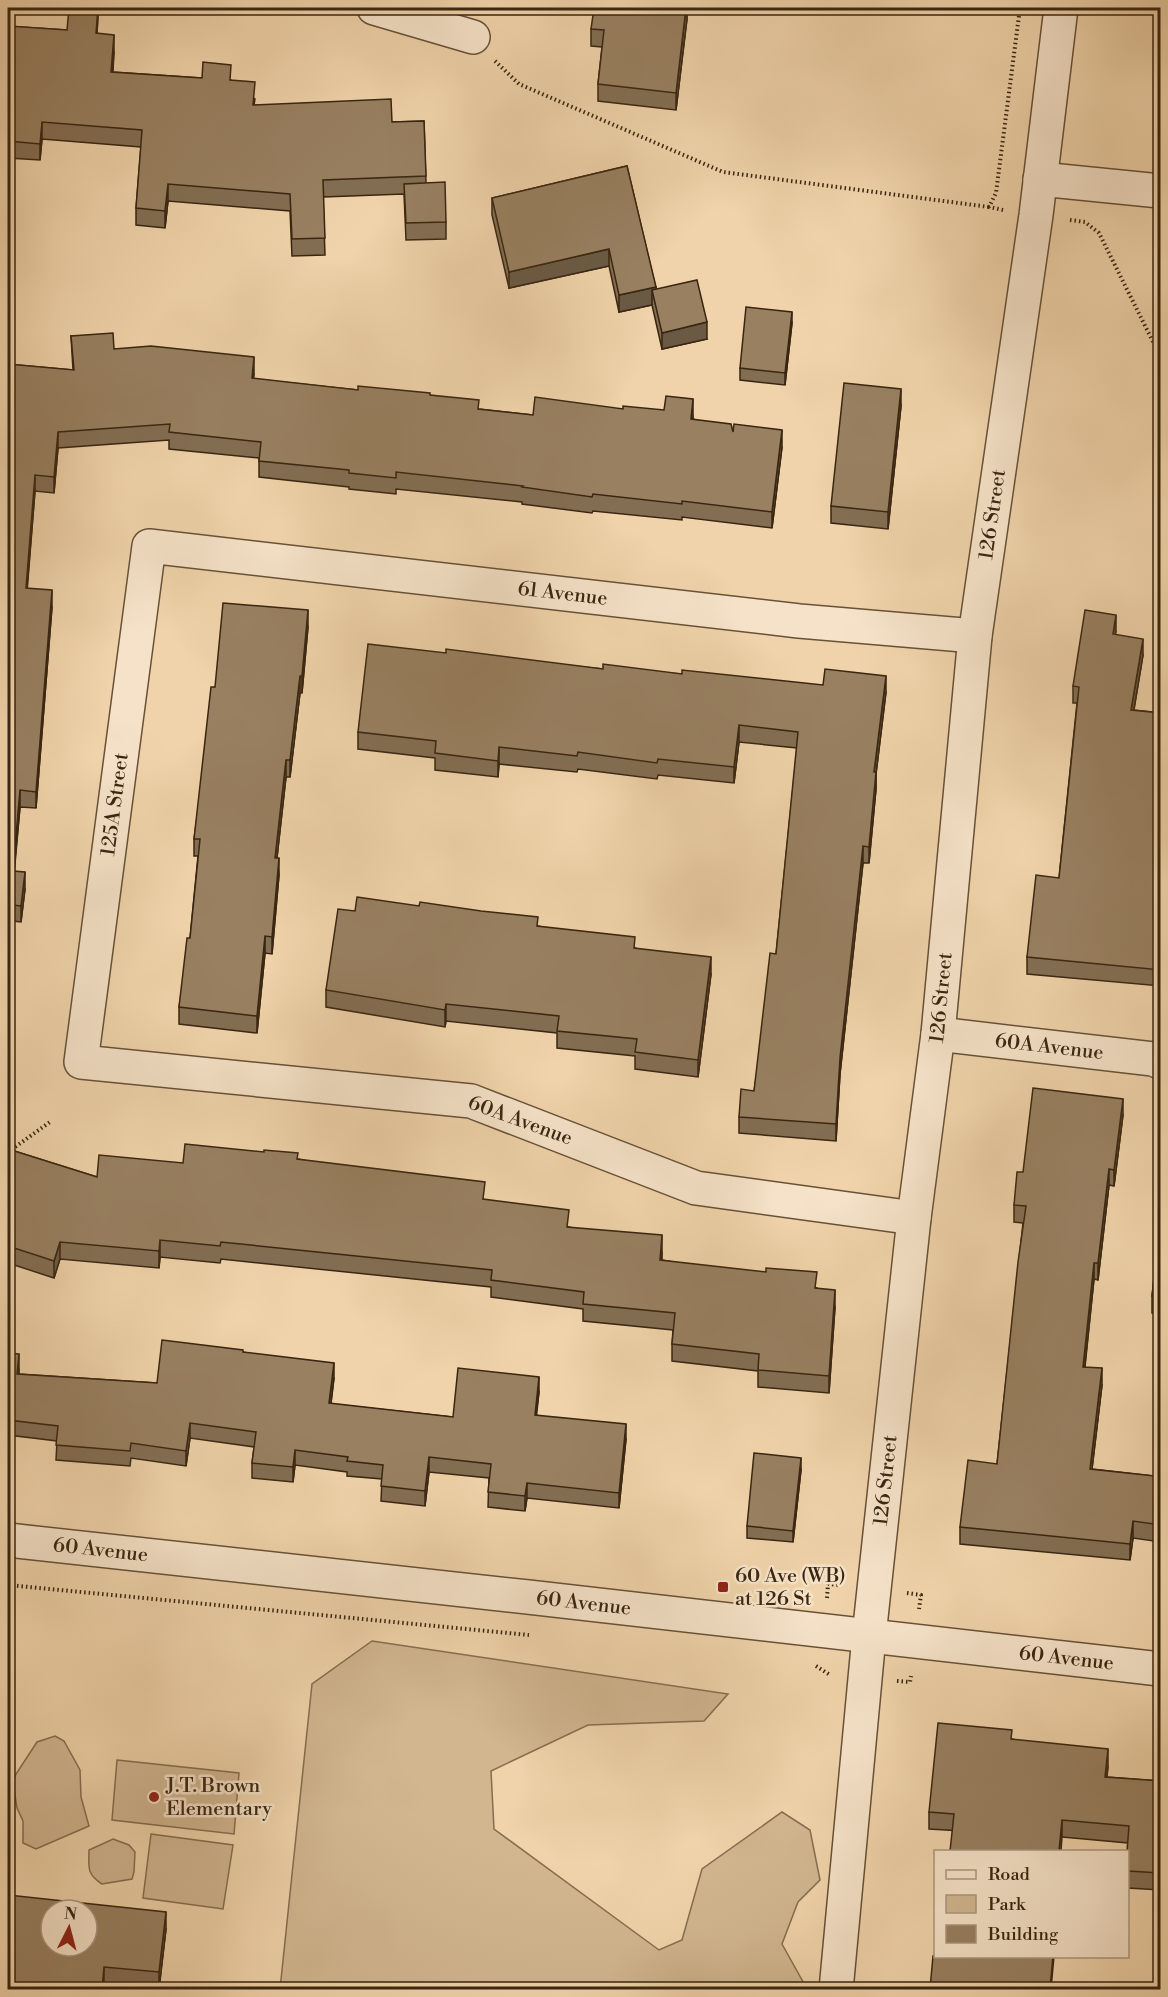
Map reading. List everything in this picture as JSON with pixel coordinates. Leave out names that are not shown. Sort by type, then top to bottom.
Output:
[{"type":"street","points":[[374,8],[473,38]]},
{"type":"street","name":"126 Street","points":[[836,1989],[869,1636],[914,1218],[938,1034],[975,636],[1040,179],[1061,8]]},
{"type":"street","points":[[1040,179],[1161,191]]},
{"type":"street","name":"61 Avenue","points":[[149,546],[799,621],[975,636]]},
{"type":"street","name":"125A Street","points":[[81,1062],[149,546]]},
{"type":"street","name":"60A Avenue","points":[[938,1034],[1153,1059],[1161,1062]]},
{"type":"street","name":"60A Avenue","points":[[81,1062],[471,1101],[696,1188],[914,1218]]},
{"type":"street","name":"60 Avenue","points":[[8,1540],[1161,1669]]},
{"type":"path","points":[[989,207],[996,193],[1020,8]]},
{"type":"path","points":[[473,38],[519,84],[723,172],[1007,211]]},
{"type":"path","points":[[1074,220],[1085,222],[1100,233],[1161,356]]},
{"type":"path","points":[[8,1152],[50,1122]]},
{"type":"path","points":[[8,1585],[532,1635]]},
{"type":"path","points":[[813,1664],[830,1674]]},
{"type":"green space","points":[[372,1641],[728,1694],[704,1721],[588,1725],[491,1771],[494,1829],[659,1950],[682,1940],[702,1869],[782,1812],[810,1830],[820,1880],[798,1902],[782,1944],[807,1989],[280,1989],[312,1684]]},
{"type":"green space","points":[[55,1736],[64,1741],[80,1770],[81,1797],[89,1826],[36,1849],[23,1843],[23,1821],[17,1808],[13,1782],[37,1742]]},
{"type":"green space","points":[[117,1760],[239,1773],[234,1834],[112,1820]]},
{"type":"green space","points":[[151,1834],[233,1845],[223,1909],[143,1898]]},
{"type":"green space","points":[[113,1839],[129,1845],[135,1852],[134,1872],[132,1879],[102,1884],[91,1873],[89,1850]]},
{"type":"building","points":[[69,8],[98,8],[96,33],[114,35],[111,72],[202,78],[203,62],[231,65],[230,80],[255,82],[253,105],[391,99],[392,122],[424,121],[426,176],[323,180],[325,238],[292,239],[290,194],[168,184],[165,211],[136,208],[142,130],[42,122],[40,144],[8,141],[8,26],[67,30]]},
{"type":"building","points":[[594,8],[686,8],[676,93],[598,84],[604,30],[591,29]]},
{"type":"building","points":[[627,166],[656,287],[619,295],[609,249],[509,272],[492,198]]},
{"type":"building","points":[[445,182],[446,222],[406,223],[404,184]]},
{"type":"building","points":[[697,280],[707,322],[662,333],[652,290]]},
{"type":"building","points":[[746,307],[792,312],[785,373],[740,368]]},
{"type":"building","points":[[113,333],[114,349],[151,346],[254,357],[252,378],[358,390],[358,386],[430,393],[430,395],[479,400],[478,409],[533,415],[535,397],[623,409],[623,406],[664,410],[666,396],[693,399],[691,419],[731,424],[733,432],[734,424],[782,430],[772,512],[682,501],[682,504],[593,494],[592,497],[523,486],[396,472],[396,478],[349,473],[349,470],[259,461],[261,442],[169,432],[170,424],[58,432],[54,477],[35,475],[26,588],[52,590],[36,792],[20,790],[13,871],[25,872],[21,906],[13,905],[8,977],[8,364],[74,370],[71,336]]},
{"type":"building","points":[[844,383],[901,389],[888,512],[831,506]]},
{"type":"building","points":[[223,603],[308,610],[302,676],[300,676],[290,760],[286,760],[275,858],[279,858],[272,937],[265,936],[257,1016],[179,1007],[187,938],[190,938],[200,839],[194,839],[211,687],[215,687]]},
{"type":"building","points":[[1085,610],[1116,615],[1113,634],[1143,639],[1131,710],[1161,713],[1161,970],[1027,957],[1036,875],[1059,878],[1079,687],[1073,686]]},
{"type":"building","points":[[368,644],[446,653],[446,649],[603,669],[603,664],[682,674],[682,670],[823,685],[825,669],[886,676],[874,772],[876,772],[869,847],[863,846],[840,1058],[836,1124],[739,1117],[741,1089],[754,1091],[770,953],[776,954],[798,732],[739,725],[734,767],[658,759],[657,763],[578,752],[577,756],[499,747],[498,761],[435,753],[436,741],[358,732]]},
{"type":"building","points":[[357,897],[419,906],[420,902],[538,917],[537,926],[635,937],[634,948],[711,957],[698,1060],[635,1052],[637,1039],[557,1031],[559,1016],[446,1004],[445,1010],[326,990],[338,909],[355,911]]},
{"type":"building","points":[[1033,1088],[1123,1099],[1114,1170],[1109,1169],[1098,1263],[1094,1263],[1083,1367],[1102,1368],[1090,1469],[1154,1476],[1161,1428],[1161,1525],[1133,1521],[1130,1544],[960,1527],[968,1460],[997,1464],[1026,1206],[1014,1205],[1017,1172],[1023,1172]]},
{"type":"building","points":[[185,1144],[298,1153],[297,1159],[485,1182],[483,1199],[569,1210],[567,1227],[662,1235],[660,1260],[766,1272],[766,1268],[817,1272],[815,1288],[835,1290],[829,1376],[758,1370],[759,1354],[672,1344],[675,1313],[583,1304],[584,1292],[491,1280],[492,1270],[221,1242],[220,1246],[160,1240],[159,1251],[60,1242],[54,1261],[8,1246],[8,1149],[97,1177],[99,1155],[183,1163]]},
{"type":"building","points":[[1161,1217],[1161,1297],[1152,1296]]},
{"type":"building","points":[[162,1340],[334,1363],[329,1403],[453,1417],[458,1368],[539,1377],[535,1415],[626,1424],[619,1493],[527,1483],[525,1496],[488,1492],[491,1464],[429,1457],[425,1491],[381,1486],[383,1465],[347,1461],[348,1457],[295,1450],[293,1467],[252,1463],[256,1432],[190,1423],[186,1451],[131,1443],[130,1451],[56,1445],[58,1426],[8,1420],[8,1353],[19,1354],[17,1374],[157,1383]]},
{"type":"building","points":[[754,1453],[801,1458],[793,1531],[747,1526]]},
{"type":"building","points":[[938,1723],[1012,1730],[1011,1739],[1108,1749],[1105,1777],[1161,1781],[1161,1873],[1129,1871],[1129,1850],[1127,1850],[1129,1826],[1062,1820],[1059,1850],[950,1850],[954,1814],[929,1812]]},
{"type":"building","points":[[8,1895],[39,1898],[39,1958],[99,1958],[99,1905],[166,1912],[159,1972],[104,1967],[102,1989],[8,1989]]},
{"type":"building","points":[[933,1956],[934,1958],[1053,1958],[1050,1989],[930,1989]]},
{"type":"place","name":"60 Ave (WB) at 126 St","points":[[723,1587]]},
{"type":"place","name":"J.T. Brown Elementary","points":[[154,1797]]}]
